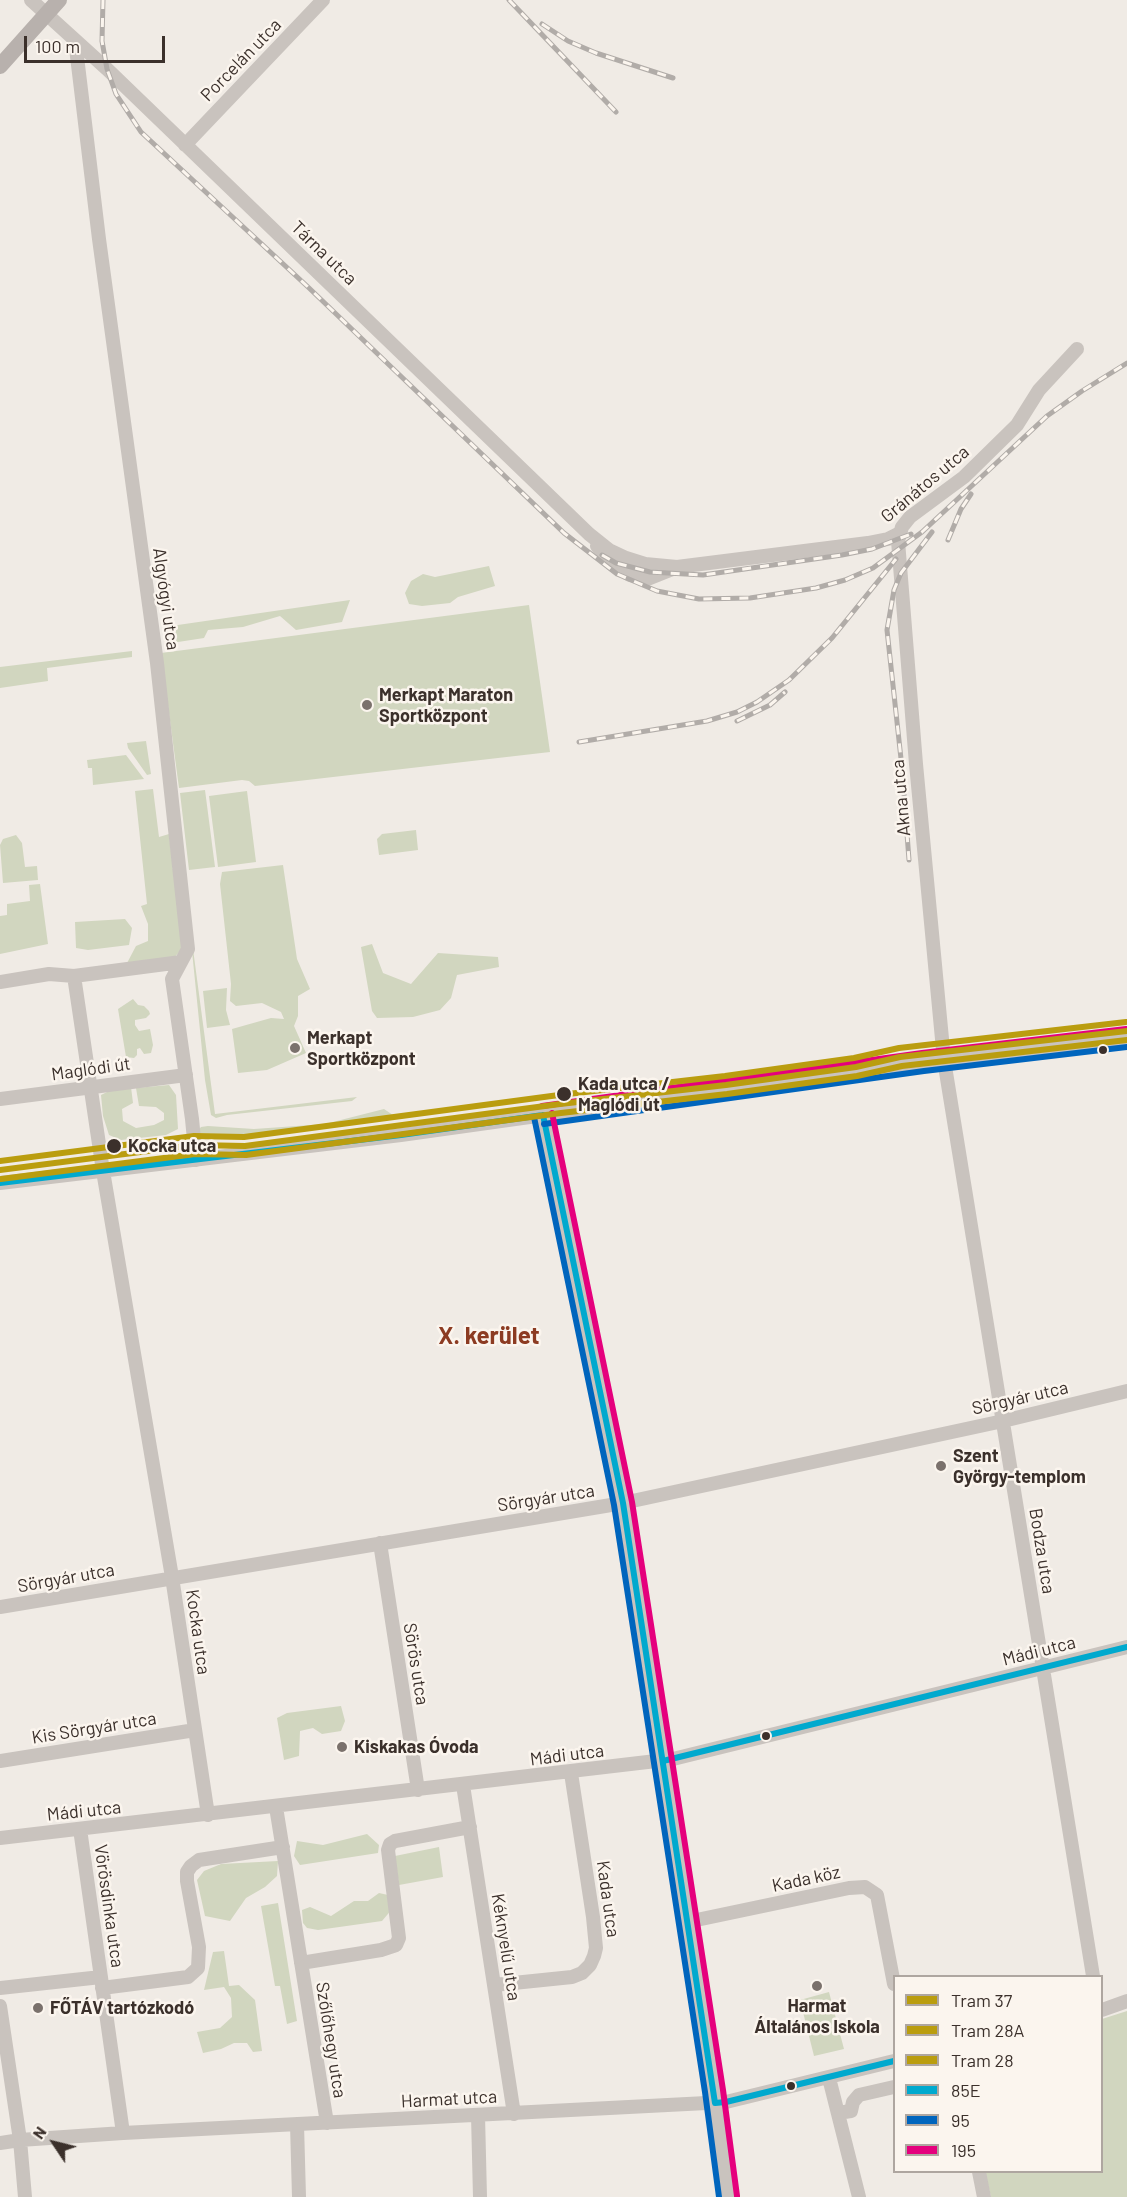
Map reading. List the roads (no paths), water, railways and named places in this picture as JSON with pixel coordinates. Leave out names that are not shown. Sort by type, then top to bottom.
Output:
[{"type":"main road","points":[[0,66],[59,0]]},
{"type":"street","name":"Tárna utca","points":[[31,0],[437,386],[589,534]]},
{"type":"street","name":"Porcelán utca","points":[[185,145],[323,0]]},
{"type":"street","name":"Algyógyi utca","points":[[75,40],[99,239],[158,675],[188,949],[172,979],[196,1160]]},
{"type":"street","name":"Gránátos utca","points":[[589,534],[610,562],[630,575],[650,578],[677,567],[888,539],[900,533],[910,517],[964,477],[1017,425],[1039,390],[1077,349]]},
{"type":"street","name":"Akna utca","points":[[900,533],[898,545],[916,764],[944,1060]]},
{"type":"street","points":[[0,982],[49,974],[74,976],[181,962]]},
{"type":"street","name":"Kocka utca","points":[[74,976],[103,1171],[172,1577],[208,1815]]},
{"type":"street","points":[[0,1184],[401,1135],[944,1060],[1127,1038]]},
{"type":"street","name":"Bodza utca","points":[[944,1060],[1093,1975]]},
{"type":"street","name":"Maglódi út","points":[[0,1099],[186,1075]]},
{"type":"street","points":[[543,1114],[623,1503],[728,2197]]},
{"type":"street","name":"Sörgyár utca","points":[[0,1607],[623,1503],[1003,1421],[1127,1391]]},
{"type":"street","name":"Sörös utca","points":[[381,1543],[418,1790]]},
{"type":"street","name":"Mádi utca","points":[[0,1839],[663,1761],[1127,1647]]},
{"type":"street","name":"Kis Sörgyár utca","points":[[0,1761],[195,1730]]},
{"type":"street","name":"Kada utca","points":[[494,1985],[572,1977],[582,1973],[591,1965],[596,1948],[593,1917],[571,1773]]},
{"type":"street","name":"Kéknyelű utca","points":[[463,1785],[514,2114]]},
{"type":"street","name":"Szőlőhegy utca","points":[[276,1807],[327,2123]]},
{"type":"street","name":"Szőlőhegy utca","points":[[301,1963],[381,1950],[396,1945],[399,1938],[388,1850],[390,1844],[395,1841],[470,1827]]},
{"type":"street","name":"Vörösdinka utca","points":[[80,1829],[123,2133]]},
{"type":"street","name":"Vörösdinka utca","points":[[101,1982],[188,1977],[198,1968],[199,1947],[187,1881],[187,1872],[191,1866],[199,1860],[283,1847]]},
{"type":"street","name":"Kada köz","points":[[687,1922],[858,1886],[877,1895],[893,1979]]},
{"type":"street","points":[[0,1988],[101,1982]]},
{"type":"street","points":[[1103,2009],[1127,2001]]},
{"type":"street","points":[[0,2006],[20,2140],[25,2197]]},
{"type":"street","name":"Harmat utca","points":[[0,2143],[123,2133],[726,2102],[893,2061]]},
{"type":"street","points":[[829,2078],[859,2197]]},
{"type":"street","points":[[838,2113],[851,2111],[853,2102],[859,2095],[893,2087]]},
{"type":"street","points":[[478,2115],[480,2197]]},
{"type":"street","points":[[297,2124],[299,2197]]},
{"type":"street","points":[[979,2173],[984,2197]]},
{"type":"tram line","name":"28","points":[[0,1161],[194,1136],[244,1137],[559,1095],[725,1076],[854,1058],[899,1048],[1126,1022]]},
{"type":"tram line","name":"37","points":[[0,1170],[195,1145],[245,1146],[560,1104],[726,1085],[856,1067],[900,1057],[1127,1031]]},
{"type":"tram line","name":"28A","points":[[1,1179],[195,1154],[246,1155],[561,1113],[727,1094],[857,1076],[902,1066],[1127,1040]]},
{"type":"tram line","points":[[630,1090],[853,1057],[911,1045]]},
{"type":"tram line","points":[[726,1085],[752,1077]]},
{"type":"railway","points":[[103,0],[102,41],[107,69],[116,94],[141,132],[308,287],[564,533],[617,574],[657,591],[699,599],[750,598],[816,588],[845,580],[873,568],[922,532],[1047,416],[1127,363]]},
{"type":"railway","points":[[509,0],[616,112]]},
{"type":"railway","points":[[542,24],[568,41],[596,53],[673,78]]},
{"type":"railway","points":[[948,540],[961,509],[971,494]]},
{"type":"railway","points":[[909,860],[887,630],[894,590],[901,573],[932,532]]},
{"type":"railway","points":[[602,555],[616,563],[650,572],[703,575],[842,555],[872,549],[911,534]]},
{"type":"railway","points":[[579,742],[707,721],[737,712],[757,702],[789,680],[832,638],[896,559]]},
{"type":"railway","points":[[737,721],[770,705],[785,692]]},
{"type":"place","name":"Merkapt Maraton Sportközpont","points":[[367,705]]},
{"type":"place","name":"Merkapt Sportközpont","points":[[295,1048]]},
{"type":"place","name":"Kada utca / Maglódi út","points":[[564,1094]]},
{"type":"place","name":"Kocka utca","points":[[114,1146]]},
{"type":"place","name":"Szent György-templom","points":[[941,1466]]},
{"type":"place","name":"Kiskakas Óvoda","points":[[342,1747]]},
{"type":"place","name":"Harmat Általános Iskola","points":[[817,1986]]},
{"type":"place","name":"FŐTÁV tartózkodó","points":[[38,2008]]},
{"type":"district","name":"X. kerület","points":[[489,1336]]}]
